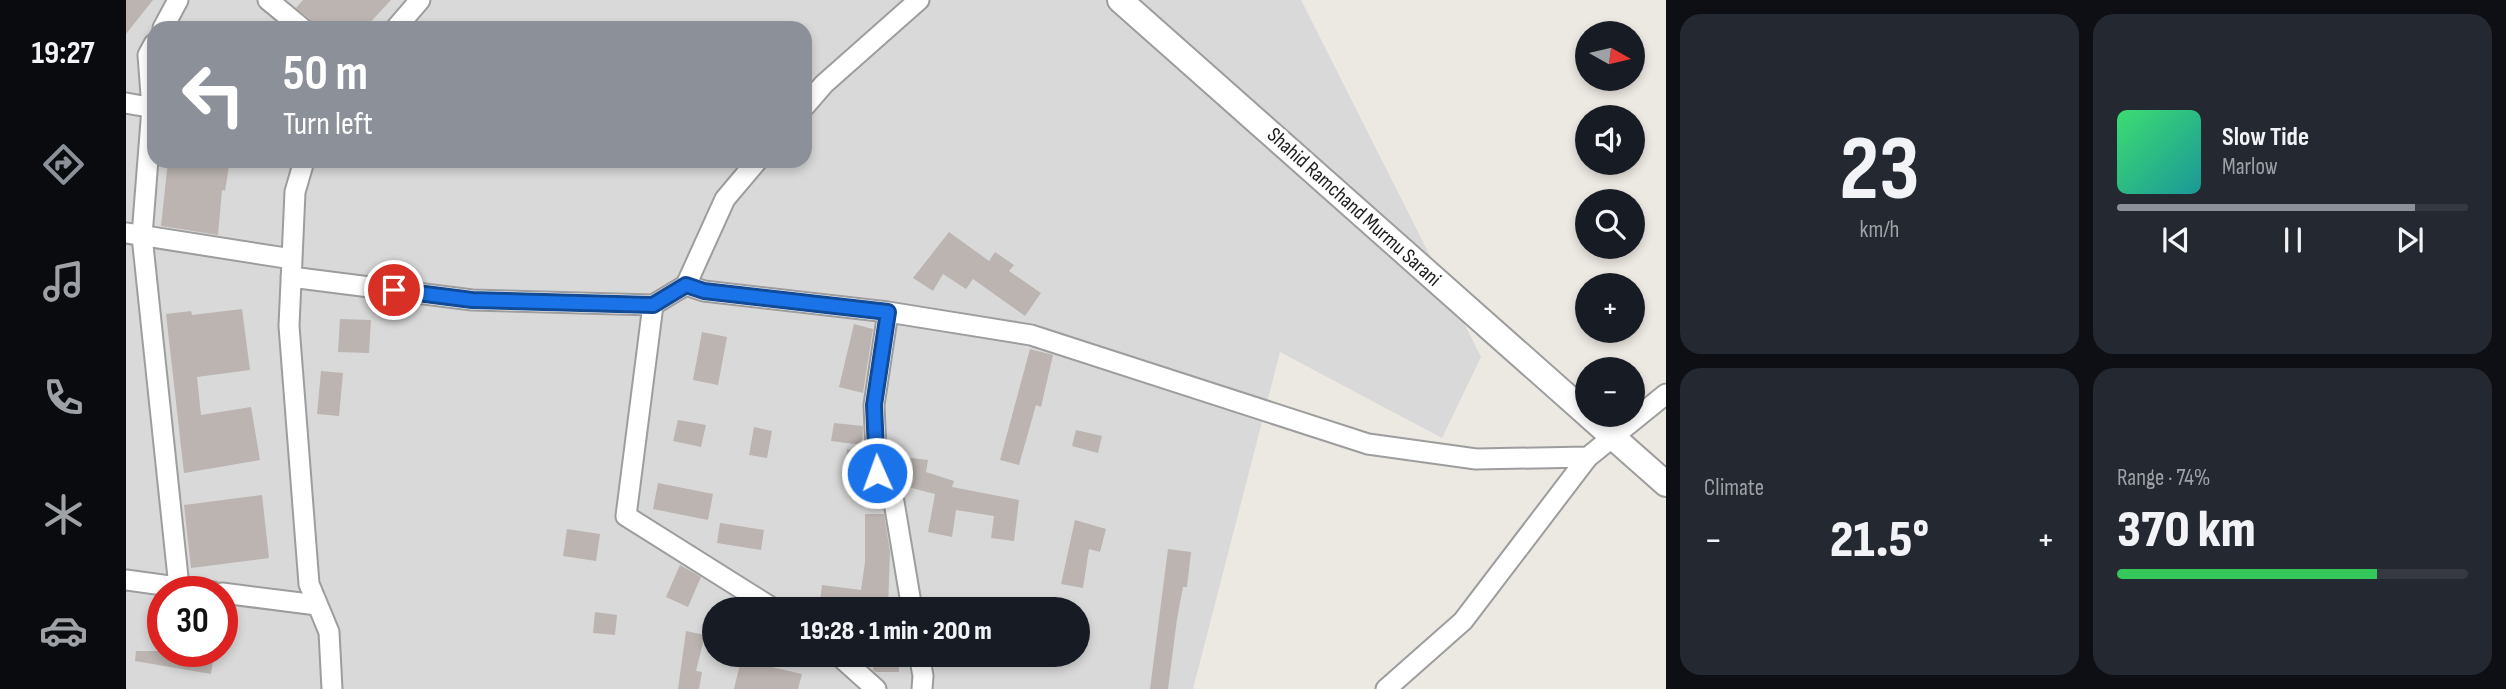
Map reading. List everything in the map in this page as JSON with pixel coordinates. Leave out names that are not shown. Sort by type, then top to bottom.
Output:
[{"type":"street","points":[[167,21],[178,0]]},
{"type":"street","points":[[268,0],[294,21]]},
{"type":"street","points":[[402,21],[420,0]]},
{"type":"street","points":[[812,98],[824,83],[919,0]]},
{"type":"street","name":"Shahid Ramchand Murmu Sarani","points":[[1119,0],[1575,403]]},
{"type":"street","points":[[126,103],[147,107]]},
{"type":"street","points":[[147,148],[134,235],[178,576]]},
{"type":"street","points":[[302,168],[295,192],[289,326],[309,584],[329,632],[332,689]]},
{"type":"street","points":[[134,235],[291,268],[472,300],[653,305],[686,285],[725,199],[751,168]]},
{"type":"street","points":[[686,285],[704,291],[888,312],[1031,335],[1368,444],[1476,459],[1588,457]]},
{"type":"street","points":[[653,305],[626,516],[755,597]]},
{"type":"street","points":[[888,312],[874,405],[877,473],[894,502],[910,597]]},
{"type":"street","points":[[1386,689],[1463,621],[1588,457],[1666,394]]},
{"type":"street","name":"Shahid Ramchand Murmu Sarani","points":[[1602,427],[1666,484]]},
{"type":"street","points":[[126,580],[147,583]]},
{"type":"street","points":[[238,595],[317,605]]},
{"type":"street","points":[[851,667],[876,689]]},
{"type":"street","points":[[921,667],[922,689]]},
{"type":"shaded area","points":[[126,0],[1301,0],[1481,357],[1442,438],[1280,352],[1193,689],[126,689]]},
{"type":"building","points":[[126,0],[153,0],[126,34]]},
{"type":"building","points":[[303,0],[391,0],[372,21],[311,21],[296,8]]},
{"type":"building","points":[[167,168],[229,168],[225,191],[222,190],[218,235],[161,226]]},
{"type":"building","points":[[949,232],[989,261],[995,252],[1014,265],[1009,271],[1041,293],[1025,316],[973,279],[966,289],[943,274],[933,291],[913,278]]},
{"type":"building","points":[[242,309],[250,370],[197,377],[201,415],[251,407],[260,460],[184,473],[166,314],[191,311],[192,315]]},
{"type":"building","points":[[340,319],[371,320],[369,353],[338,352]]},
{"type":"building","points":[[854,324],[873,329],[863,393],[839,387]]},
{"type":"building","points":[[702,332],[727,337],[718,385],[693,380]]},
{"type":"building","points":[[1030,349],[1053,355],[1041,407],[1036,405],[1019,465],[1000,460]]},
{"type":"building","points":[[321,371],[343,373],[339,416],[317,414]]},
{"type":"building","points":[[678,420],[706,425],[701,447],[673,441]]},
{"type":"building","points":[[834,423],[863,426],[862,445],[831,441]]},
{"type":"building","points":[[754,427],[772,431],[767,458],[749,455]]},
{"type":"building","points":[[1076,430],[1102,436],[1098,453],[1072,446]]},
{"type":"building","points":[[847,449],[864,451],[862,490],[845,489]]},
{"type":"building","points":[[904,457],[928,460],[926,472],[954,481],[952,487],[1019,500],[1014,541],[991,538],[994,516],[956,510],[952,537],[928,532],[935,494],[900,485]]},
{"type":"building","points":[[658,483],[713,494],[708,520],[653,509]]},
{"type":"building","points":[[262,495],[269,558],[191,568],[184,505]]},
{"type":"building","points":[[865,514],[884,514],[890,552],[888,597],[820,597],[822,585],[861,590],[865,562]]},
{"type":"building","points":[[1075,520],[1106,529],[1100,552],[1089,549],[1083,588],[1061,584]]},
{"type":"building","points":[[720,523],[764,530],[761,550],[717,543]]},
{"type":"building","points":[[567,529],[600,534],[596,561],[563,556]]},
{"type":"building","points":[[1168,549],[1191,552],[1187,587],[1183,587],[1177,619],[1168,689],[1150,689]]},
{"type":"building","points":[[680,565],[701,577],[688,607],[666,597]]},
{"type":"building","points":[[595,612],[617,615],[615,635],[593,633]]},
{"type":"building","points":[[686,631],[702,634],[696,671],[702,672],[699,689],[678,689]]},
{"type":"building","points":[[136,651],[147,651],[147,663],[135,661]]},
{"type":"building","points":[[170,667],[212,667],[211,674]]},
{"type":"building","points":[[739,667],[772,667],[802,674],[798,689],[734,689]]},
{"type":"building","points":[[873,667],[899,667],[899,672],[873,670]]},
{"type":"route","points":[[394,290],[472,300],[653,305],[686,285],[704,291],[888,312],[874,405],[877,473]]}]
